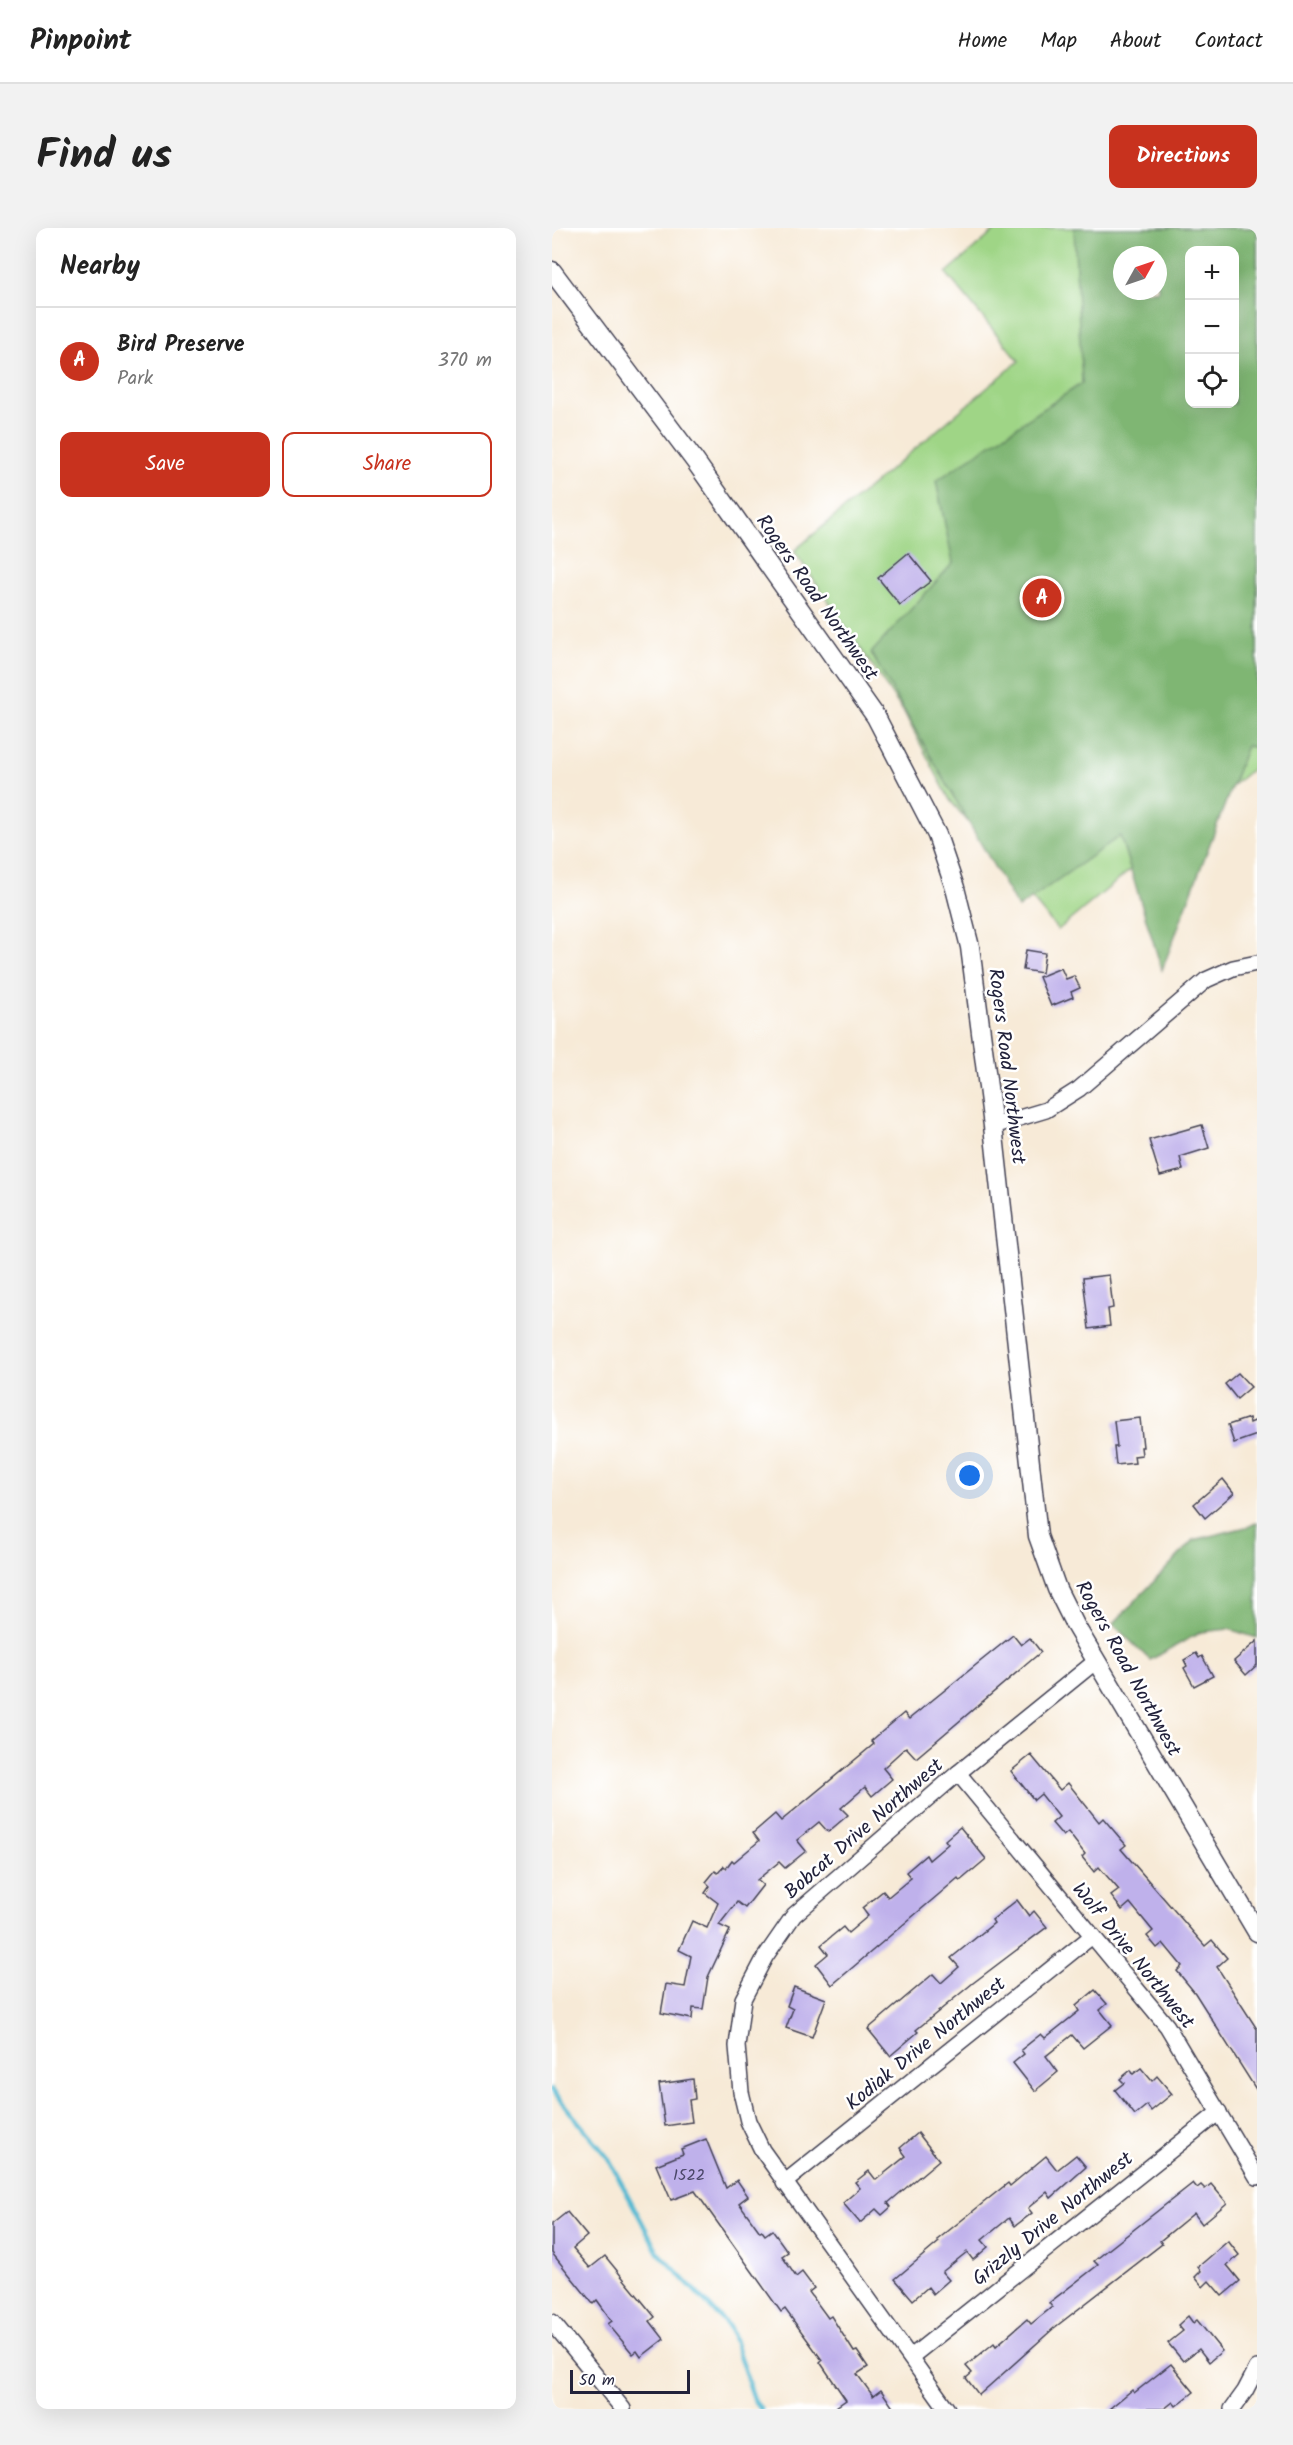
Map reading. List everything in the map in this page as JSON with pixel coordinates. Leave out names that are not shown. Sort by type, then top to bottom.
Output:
[{"type":"street","name":"Rogers Road Northwest","points":[[552,271],[695,461],[876,717],[937,835],[955,888],[970,947],[993,1126],[1038,1536],[1057,1589],[1096,1661],[1257,1932]]},
{"type":"street","points":[[993,1126],[1046,1110],[1079,1089],[1206,980],[1233,968],[1257,963]]},
{"type":"street","name":"Bobcat Drive Northwest","points":[[947,2409],[784,2183],[757,2140],[748,2121],[741,2092],[737,2046],[743,1999],[765,1957],[794,1915],[958,1773],[1096,1661]]},
{"type":"street","name":"Wolf Drive Northwest","points":[[958,1773],[1167,2025],[1257,2177]]},
{"type":"street","name":"Kodiak Drive Northwest","points":[[784,2183],[1092,1936]]},
{"type":"street","name":"Grizzly Drive Northwest","points":[[911,2357],[1219,2112]]},
{"type":"street","points":[[552,2322],[620,2408]]},
{"type":"street","points":[[1232,2409],[1257,2368]]},
{"type":"green space","points":[[998,228],[1257,228],[1257,765],[1058,930],[950,800],[903,711],[794,551],[1019,361],[946,273]]},
{"type":"green space","points":[[1074,228],[1257,228],[1257,748],[1247,746],[1162,970],[1120,836],[1018,908],[871,653],[953,563],[936,481],[1082,383]]},
{"type":"green space","points":[[1257,1522],[1257,1638],[1229,1629],[1201,1632],[1150,1660],[1113,1624],[1194,1540],[1250,1526]]},
{"type":"building","points":[[908,553],[931,581],[900,605],[878,578]]},
{"type":"building","points":[[1026,950],[1045,953],[1042,973],[1023,970]]},
{"type":"building","points":[[1061,968],[1066,979],[1074,976],[1080,988],[1071,992],[1073,997],[1051,1006],[1039,977]]},
{"type":"building","points":[[1202,1125],[1209,1148],[1180,1157],[1183,1170],[1160,1176],[1149,1140]]},
{"type":"building","points":[[1109,1275],[1113,1308],[1108,1309],[1110,1326],[1089,1329],[1083,1278]]},
{"type":"building","points":[[1238,1373],[1251,1387],[1237,1399],[1225,1384]]},
{"type":"building","points":[[1140,1418],[1142,1455],[1134,1456],[1135,1463],[1116,1465],[1114,1447],[1117,1447],[1114,1421]]},
{"type":"building","points":[[1249,1418],[1250,1423],[1257,1420],[1257,1435],[1234,1443],[1228,1425]]},
{"type":"building","points":[[1223,1479],[1234,1493],[1205,1518],[1194,1504]]},
{"type":"building","points":[[1013,1635],[1021,1645],[1030,1638],[1041,1652],[916,1758],[906,1747],[883,1768],[892,1779],[872,1796],[865,1787],[841,1808],[848,1815],[828,1832],[819,1822],[797,1840],[806,1851],[785,1868],[779,1862],[757,1880],[763,1885],[745,1908],[737,1902],[719,1925],[730,1930],[708,1977],[703,2009],[693,2008],[692,2019],[661,2013],[666,1984],[685,1987],[691,1956],[679,1950],[692,1921],[707,1928],[718,1903],[705,1893],[710,1886],[706,1882],[715,1871],[718,1873],[724,1866],[726,1868],[732,1860],[734,1862],[759,1841],[753,1833],[775,1814],[781,1821],[874,1744],[871,1741],[904,1713],[909,1719]]},
{"type":"building","points":[[1257,1641],[1257,1665],[1246,1675],[1234,1661]]},
{"type":"building","points":[[1196,1653],[1199,1658],[1202,1656],[1213,1676],[1194,1686],[1184,1668],[1187,1666],[1184,1660]]},
{"type":"building","points":[[1031,1755],[1060,1790],[1068,1783],[1099,1822],[1103,1818],[1126,1845],[1121,1849],[1205,1946],[1212,1940],[1227,1958],[1217,1967],[1257,2029],[1257,2091],[1195,1993],[1177,1971],[1182,1966],[1163,1943],[1157,1948],[1147,1936],[1153,1931],[1130,1903],[1122,1910],[1111,1896],[1119,1890],[1099,1867],[1094,1872],[1082,1857],[1085,1854],[1068,1832],[1063,1836],[1052,1823],[1059,1817],[1041,1794],[1034,1800],[1011,1771]]},
{"type":"building","points":[[960,1827],[986,1859],[960,1881],[958,1878],[832,1985],[816,1964],[828,1954],[821,1945],[843,1927],[848,1933],[868,1916],[862,1908],[883,1891],[888,1897],[911,1878],[906,1872],[926,1855],[929,1860],[948,1844],[945,1840]]},
{"type":"building","points":[[1017,1900],[1029,1916],[1034,1911],[1047,1927],[973,1983],[916,2030],[918,2032],[890,2056],[868,2029],[933,1974],[941,1983],[959,1967],[951,1958],[994,1923],[992,1920]]},
{"type":"building","points":[[794,1987],[826,1999],[812,2037],[786,2028],[793,2009],[787,2006]]},
{"type":"building","points":[[1095,1990],[1107,2004],[1100,2010],[1112,2025],[1083,2048],[1072,2035],[1046,2056],[1058,2072],[1035,2091],[1013,2063],[1024,2054],[1021,2050],[1041,2034],[1045,2038],[1079,2011],[1076,2006]]},
{"type":"building","points":[[1141,2068],[1152,2081],[1157,2076],[1172,2094],[1151,2111],[1147,2105],[1135,2115],[1115,2090],[1124,2083],[1120,2079],[1131,2070],[1133,2074]]},
{"type":"building","points":[[693,2079],[695,2099],[689,2100],[692,2122],[665,2126],[659,2084]]},
{"type":"building","points":[[918,2133],[939,2160],[888,2203],[891,2207],[882,2215],[876,2209],[860,2223],[843,2203],[860,2188],[855,2182],[869,2171],[876,2180],[906,2156],[900,2148]]},
{"type":"building","points":[[706,2139],[726,2188],[737,2180],[748,2196],[739,2203],[760,2232],[762,2231],[765,2235],[772,2230],[788,2252],[782,2256],[796,2277],[802,2272],[814,2288],[809,2292],[828,2318],[831,2316],[854,2352],[857,2351],[868,2367],[857,2374],[873,2396],[881,2390],[894,2409],[833,2409],[846,2400],[820,2362],[822,2360],[785,2309],[781,2312],[695,2191],[671,2200],[656,2165],[683,2154],[681,2149]]},
{"type":"building","points":[[1076,2155],[1086,2167],[1051,2198],[1047,2192],[1028,2208],[1032,2213],[1015,2226],[1009,2218],[982,2240],[988,2247],[973,2260],[967,2252],[942,2272],[949,2280],[933,2294],[928,2287],[913,2300],[895,2279],[939,2242],[937,2240],[1008,2183],[1010,2186],[1046,2156],[1057,2170]]},
{"type":"building","points":[[1193,2183],[1197,2188],[1201,2185],[1205,2189],[1211,2184],[1227,2203],[1202,2224],[1194,2213],[1160,2241],[1162,2244],[1054,2328],[979,2395],[966,2378],[972,2373],[966,2366],[994,2343],[996,2346],[1027,2319],[1031,2324],[1052,2307],[1049,2303],[1098,2265],[1094,2261]]},
{"type":"building","points":[[567,2212],[587,2236],[573,2248],[590,2268],[605,2256],[655,2317],[650,2321],[664,2339],[641,2357],[637,2351],[633,2354],[608,2324],[612,2321],[597,2300],[593,2304],[552,2253],[552,2224]]},
{"type":"building","points":[[1228,2241],[1239,2255],[1227,2265],[1240,2281],[1222,2296],[1209,2281],[1203,2287],[1195,2277],[1201,2271],[1198,2267]]},
{"type":"building","points":[[1188,2316],[1193,2323],[1197,2320],[1222,2351],[1209,2362],[1199,2349],[1183,2361],[1168,2343],[1183,2331],[1178,2325]]},
{"type":"building","points":[[1171,2364],[1194,2392],[1176,2406],[1173,2402],[1164,2409],[1109,2409],[1132,2390],[1134,2393]]},
{"type":"waterway","points":[[552,2090],[608,2158],[658,2252],[730,2328],[755,2402],[761,2409]]},
{"type":"place","name":"Bird Preserve","points":[[1042,598]]}]
